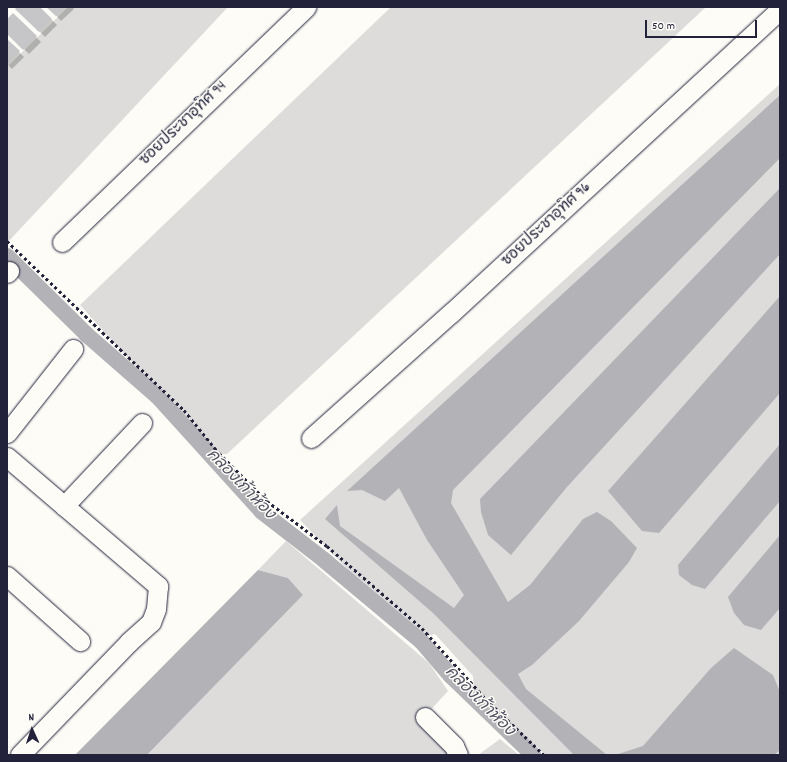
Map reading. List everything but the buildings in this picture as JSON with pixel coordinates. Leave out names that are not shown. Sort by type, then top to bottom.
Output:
[{"type":"street","name":"ซอยประชาอุทิศ 94","points":[[62,242],[306,7]]},
{"type":"street","name":"ซอยประชาอุทิศ 96","points":[[311,438],[451,313],[780,9]]},
{"type":"street","points":[[7,433],[73,349]]},
{"type":"street","points":[[64,506],[142,423]]},
{"type":"street","points":[[7,457],[158,586],[156,609],[151,622],[129,642],[20,755]]},
{"type":"street","points":[[7,576],[80,641]]},
{"type":"street","points":[[425,717],[454,746],[458,755]]},
{"type":"path","points":[[7,241],[184,410],[219,453],[267,501],[326,546],[422,628],[486,700],[544,755]]},
{"type":"shaded area","points":[[68,7],[228,7],[7,243],[7,67]]},
{"type":"shaded area","points":[[391,7],[706,7],[227,454],[215,454],[80,305]]},
{"type":"shaded area","points":[[780,84],[780,755],[546,755],[474,691],[473,676],[435,634],[425,637],[356,578],[300,520]]},
{"type":"shaded area","points":[[780,95],[780,158],[453,490],[451,503],[508,602],[530,585],[583,519],[597,512],[611,521],[637,548],[629,562],[579,621],[532,665],[518,674],[526,689],[607,755],[574,755],[433,613],[325,519],[337,505],[340,526],[454,608],[464,595],[427,540],[399,488],[385,501],[362,490],[347,491]]},
{"type":"shaded area","points":[[780,188],[780,254],[567,487],[511,555],[488,535],[481,512],[480,499]]},
{"type":"shaded area","points":[[780,296],[780,393],[659,533],[642,531],[608,491]]},
{"type":"shaded area","points":[[780,444],[780,501],[705,589],[692,585],[679,575],[678,565]]},
{"type":"shaded area","points":[[780,535],[780,608],[761,630],[744,625],[734,613],[728,597]]},
{"type":"shaded area","points":[[286,541],[429,663],[448,691],[418,724],[457,755],[147,755],[303,595],[288,578],[258,570]]},
{"type":"shaded area","points":[[258,570],[288,578],[303,595],[147,755],[75,755]]},
{"type":"shaded area","points":[[734,648],[773,675],[780,692],[780,750],[774,755],[615,755],[643,746],[711,668]]},
{"type":"shaded area","points":[[500,739],[519,755],[478,755]]},
{"type":"waterway","name":"คลองเก้าห้อง","points":[[7,256],[87,335],[157,396],[262,512],[324,560],[421,641],[451,676],[533,755]]}]
